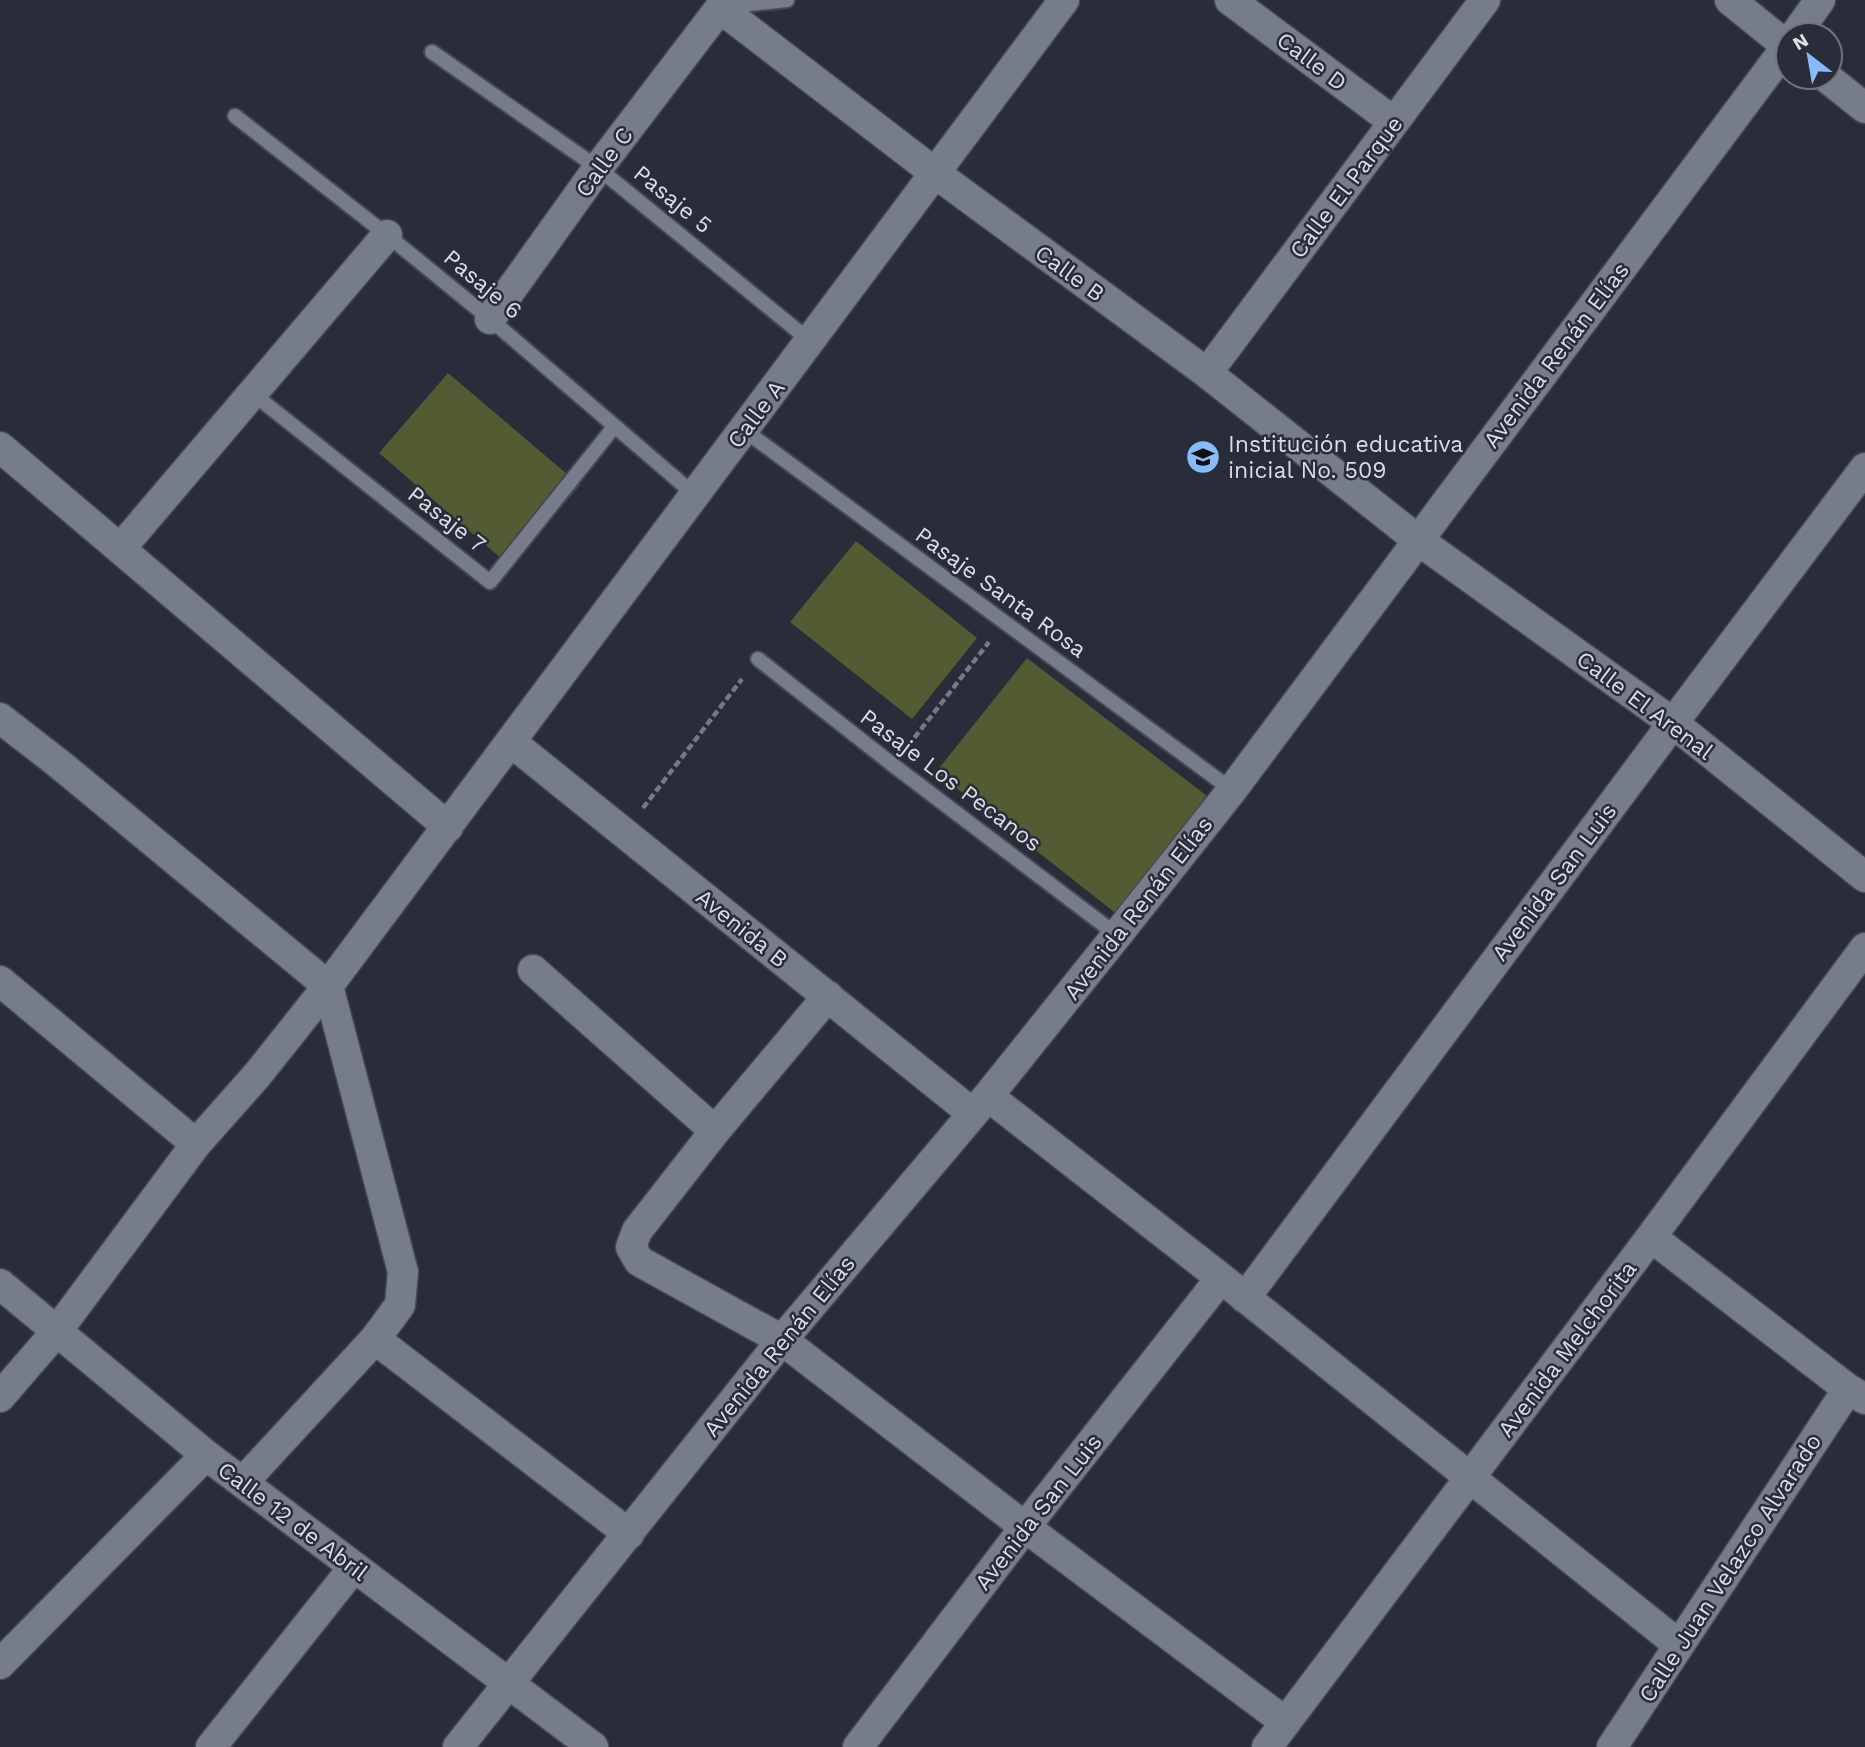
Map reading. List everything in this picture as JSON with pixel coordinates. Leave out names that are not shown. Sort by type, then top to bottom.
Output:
[{"type":"street","name":"Calle D","points":[[1230,0],[1394,122]]},
{"type":"street","name":"Calle El Parque","points":[[1207,373],[1485,0]]},
{"type":"street","points":[[1730,0],[1774,32]]},
{"type":"street","name":"Avenida Renán Elías","points":[[1805,21],[1820,0]]},
{"type":"street","name":"Calle A","points":[[0,1397],[57,1331],[196,1144],[258,1074],[328,986],[935,173],[1055,3]]},
{"type":"street","name":"Calle C","points":[[490,319],[598,168],[720,8]]},
{"type":"street","name":"Calle B","points":[[720,8],[935,173],[1207,373],[1418,540]]},
{"type":"street","name":"Avenida Renán Elías","points":[[458,1747],[782,1340],[980,1104],[1232,790],[1774,63]]},
{"type":"street","points":[[1844,91],[1865,108]]},
{"type":"street","points":[[120,549],[387,235]]},
{"type":"street","points":[[0,447],[448,827]]},
{"type":"street","name":"Avenida San Luis","points":[[1245,1298],[1865,468]]},
{"type":"street","name":"Calle El Arenal","points":[[1418,540],[1673,723],[1865,877]]},
{"type":"street","points":[[0,718],[328,986],[403,1272],[400,1305],[375,1339],[243,1482]]},
{"type":"street","name":"Avenida B","points":[[512,742],[828,996],[1221,1278],[1679,1645]]},
{"type":"street","name":"Avenida Melchorita","points":[[1267,1747],[1865,948]]},
{"type":"street","points":[[533,970],[715,1130]]},
{"type":"street","points":[[0,981],[196,1144]]},
{"type":"street","points":[[828,996],[715,1130],[637,1231],[631,1247],[639,1261],[782,1340],[1285,1722]]},
{"type":"street","points":[[1651,1237],[1857,1394]]},
{"type":"street","name":"Avenida San Luis","points":[[858,1747],[1025,1527],[1221,1278]]},
{"type":"street","name":"Calle 12 de Abril","points":[[7,1296],[57,1331],[206,1455],[593,1747]]},
{"type":"street","points":[[375,1339],[629,1534]]},
{"type":"street","name":"Calle Juan Velazco Alvarado","points":[[1612,1747],[1679,1645],[1857,1394]]},
{"type":"street","points":[[0,1664],[206,1455]]},
{"type":"street","points":[[211,1747],[354,1567]]},
{"type":"lane","points":[[720,8],[788,0]]},
{"type":"lane","name":"Pasaje 5","points":[[432,52],[598,168],[810,341]]},
{"type":"lane","name":"Pasaje 6","points":[[235,116],[490,319],[695,495]]},
{"type":"lane","name":"Pasaje 7","points":[[252,393],[490,582],[614,427]]},
{"type":"lane","name":"Pasaje Santa Rosa","points":[[744,430],[1232,790]]},
{"type":"lane","name":"Pasaje Los Pecanos","points":[[758,659],[1117,935]]},
{"type":"path","points":[[893,765],[1004,622]]},
{"type":"path","points":[[624,833],[758,659]]},
{"type":"green space","points":[[448,373],[580,485],[510,566],[379,453]]},
{"type":"green space","points":[[856,541],[977,638],[912,719],[790,622]]},
{"type":"green space","points":[[1027,658],[1211,799],[1118,915],[936,772]]},
{"type":"place","name":"Institución educativa inicial No. 509","points":[[1203,457]]}]
